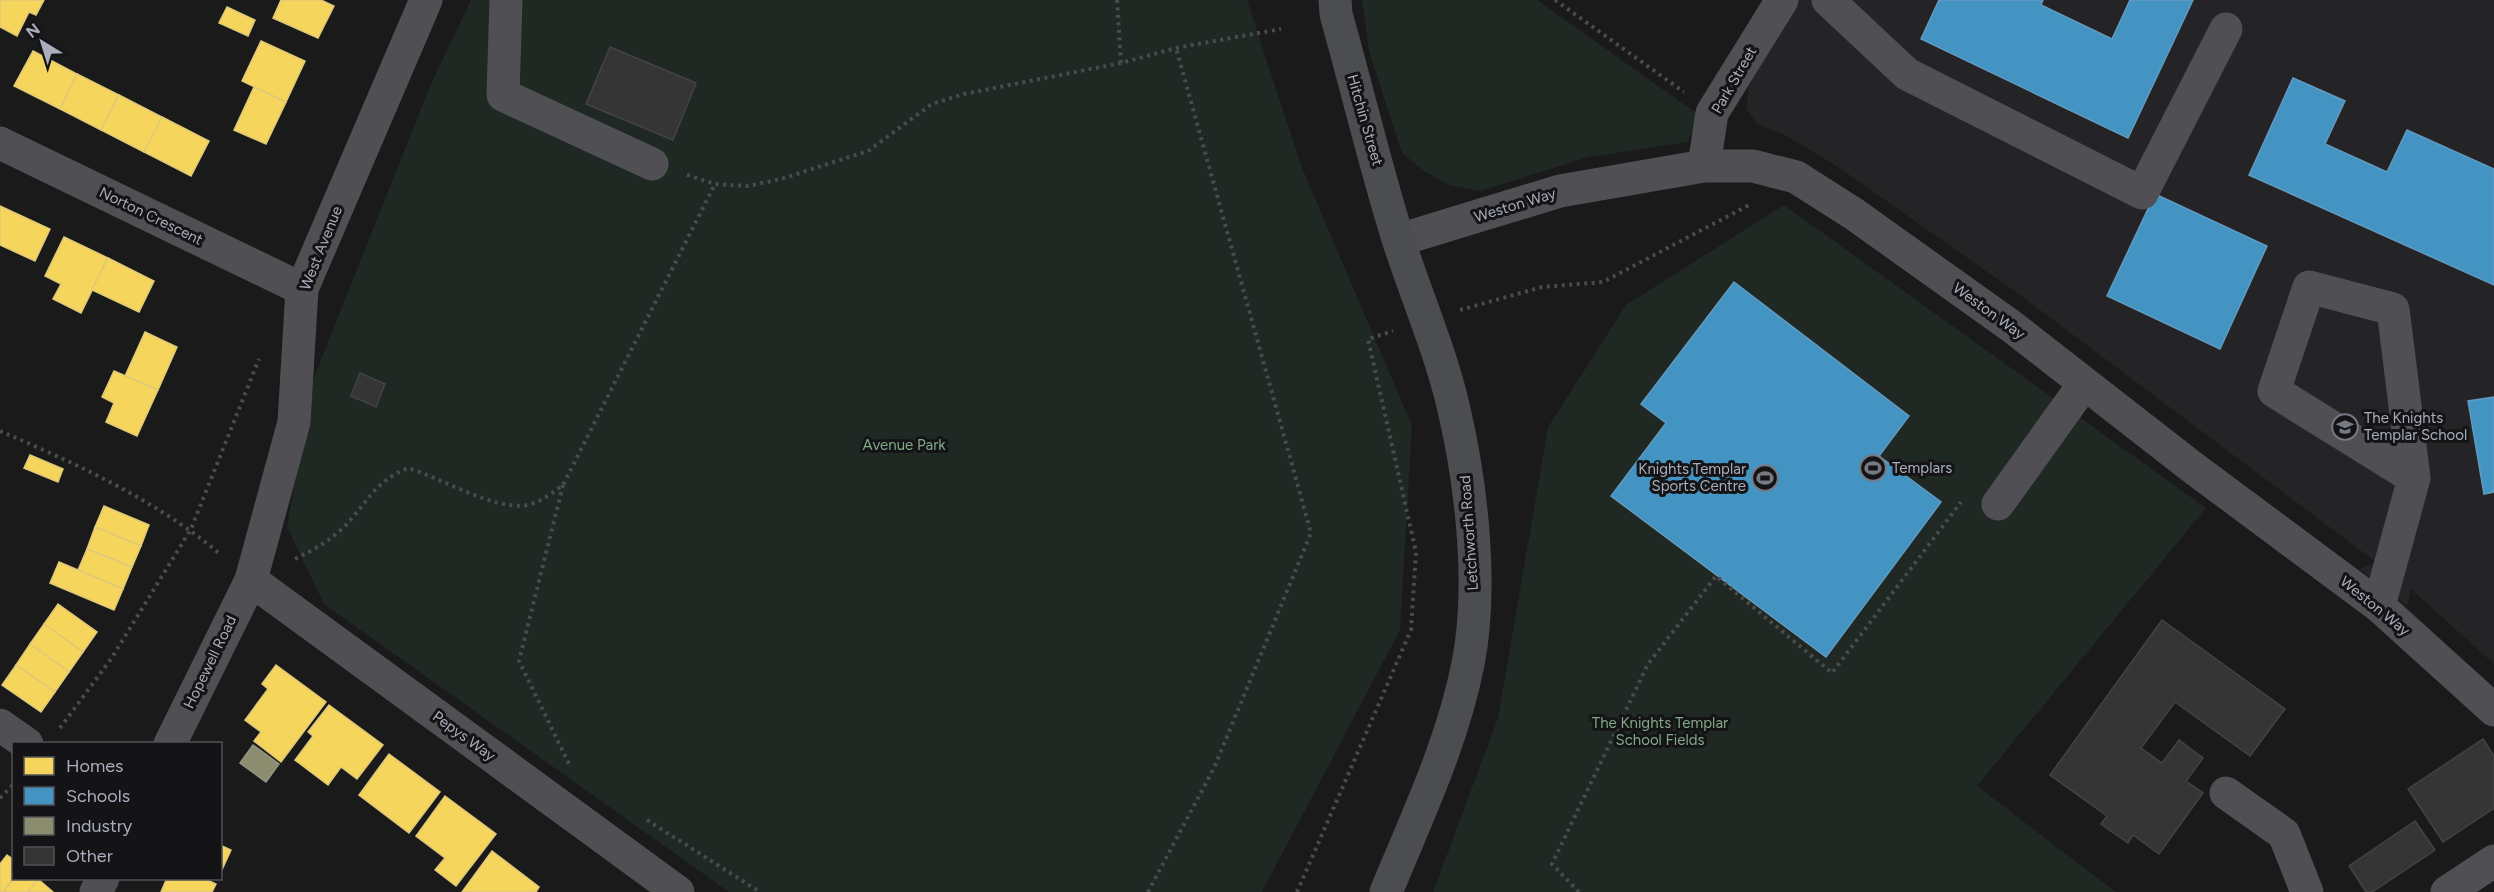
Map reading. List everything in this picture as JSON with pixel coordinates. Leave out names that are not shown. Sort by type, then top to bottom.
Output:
[{"type":"main road","name":"Hitchin Street","points":[[1335,0],[1336,14],[1399,240]]},
{"type":"main road","name":"Letchworth Road","points":[[1386,892],[1453,730],[1468,662],[1475,579],[1470,499],[1455,413],[1428,321],[1399,240]]},
{"type":"street","name":"West Avenue","points":[[251,580],[294,422],[302,289],[426,0]]},
{"type":"street","points":[[506,0],[503,95],[652,164]]},
{"type":"street","name":"Park Street","points":[[1704,166],[1712,113],[1782,0]]},
{"type":"street","points":[[1828,0],[1907,74],[2142,193],[2226,29]]},
{"type":"street","name":"Norton Crescent","points":[[0,143],[302,289]]},
{"type":"street","name":"Weston Way","points":[[1399,240],[1560,191],[1704,166],[1753,166],[1796,177],[1854,214],[2002,320],[2379,606],[2494,710]]},
{"type":"street","points":[[2379,606],[2414,478],[2392,309],[2309,287],[2274,391],[2414,478]]},
{"type":"street","points":[[1998,504],[2084,384]]},
{"type":"street","name":"Hopewell Road","points":[[171,742],[251,580]]},
{"type":"street","name":"Pepys Way","points":[[251,580],[678,892]]},
{"type":"street","points":[[0,725],[41,739]]},
{"type":"street","points":[[2226,793],[2284,834],[2307,892]]},
{"type":"street","points":[[2447,892],[2494,861]]},
{"type":"path","points":[[1117,0],[1121,63]]},
{"type":"path","points":[[652,164],[715,184],[748,186],[831,165],[868,151],[932,104],[964,94],[1121,63],[1176,48],[1281,29]]},
{"type":"path","points":[[1148,892],[1214,768],[1311,534],[1176,48]]},
{"type":"path","points":[[1473,306],[1542,287],[1603,282],[1769,194],[1796,177]]},
{"type":"path","points":[[574,774],[519,661],[563,485],[715,184]]},
{"type":"path","points":[[1297,892],[1411,630],[1416,552],[1368,339]]},
{"type":"path","points":[[41,739],[111,659],[191,529],[263,349]]},
{"type":"path","points":[[0,431],[62,457],[191,529]]},
{"type":"path","points":[[251,580],[326,543],[345,526],[377,486],[392,475],[408,468],[502,506],[527,505],[546,498],[563,485]]},
{"type":"path","points":[[1579,892],[1552,864],[1648,664],[1716,576],[1832,673],[1966,492]]},
{"type":"path","points":[[0,798],[12,786]]},
{"type":"path","points":[[643,817],[760,892]]},
{"type":"shaded area","name":"The Knights Templar School","points":[[1798,0],[2494,0],[2494,664],[2411,589],[2407,606],[2360,569],[2376,562],[2016,292],[1835,165],[1785,135],[1757,124],[1747,109],[1748,87]]},
{"type":"green space","name":"Avenue Park","points":[[471,0],[1247,0],[1301,165],[1412,426],[1400,630],[1262,892],[729,892],[324,604],[287,527],[313,380],[430,86]]},
{"type":"green space","points":[[1362,0],[1537,0],[1699,115],[1688,142],[1589,157],[1480,191],[1449,185],[1424,171],[1402,153],[1369,51]]},
{"type":"green space","name":"The Knights Templar School Fields","points":[[1784,205],[2206,508],[1977,786],[2116,892],[1433,892],[1498,718],[1548,427],[1626,305]]},
{"type":"building: Homes","points":[[0,0],[44,0],[36,15],[29,12],[17,36],[0,27]]},
{"type":"building: Homes","points":[[281,0],[321,0],[334,6],[318,38],[273,18]]},
{"type":"building: Homes","points":[[227,7],[255,20],[248,36],[219,23]]},
{"type":"building: Homes","points":[[261,41],[305,61],[286,102],[242,81]]},
{"type":"building: Homes","points":[[33,51],[77,74],[60,109],[14,86]]},
{"type":"building: Homes","points":[[77,74],[119,95],[101,130],[60,109]]},
{"type":"building: Homes","points":[[254,87],[286,102],[266,144],[234,130]]},
{"type":"building: Homes","points":[[119,95],[162,117],[144,152],[101,130]]},
{"type":"building: Homes","points":[[162,117],[209,141],[191,176],[144,152]]},
{"type":"building: Homes","points":[[0,206],[50,229],[35,261],[0,245]]},
{"type":"building: Homes","points":[[64,237],[108,258],[81,313],[53,299],[61,284],[45,276]]},
{"type":"building: Homes","points":[[108,258],[154,281],[139,312],[92,290]]},
{"type":"building: Homes","points":[[145,332],[177,347],[158,390],[125,376]]},
{"type":"building: Homes","points":[[114,371],[158,390],[137,436],[106,422],[114,403],[102,397]]},
{"type":"building: Homes","points":[[30,455],[63,469],[58,482],[24,468]]},
{"type":"building: Homes","points":[[104,506],[149,525],[141,546],[95,527]]},
{"type":"building: Homes","points":[[95,527],[141,546],[132,567],[87,549]]},
{"type":"building: Homes","points":[[87,549],[132,567],[123,589],[78,570]]},
{"type":"building: Homes","points":[[59,562],[123,589],[114,610],[50,583]]},
{"type":"building: Homes","points":[[58,604],[97,632],[83,652],[44,624]]},
{"type":"building: Homes","points":[[44,624],[83,652],[69,672],[30,644]]},
{"type":"building: Homes","points":[[30,644],[69,672],[55,692],[16,665]]},
{"type":"building: Homes","points":[[16,665],[55,692],[41,712],[2,685]]},
{"type":"building: Homes","points":[[276,665],[326,702],[281,762],[254,741],[261,732],[245,720],[268,689],[262,684]]},
{"type":"building: Homes","points":[[329,705],[383,745],[357,779],[341,767],[328,785],[295,760],[313,736],[308,732]]},
{"type":"building: Homes","points":[[389,754],[440,792],[409,833],[359,795]]},
{"type":"building: Homes","points":[[445,796],[496,834],[456,886],[435,870],[445,858],[416,836]]},
{"type":"building: Homes","points":[[222,846],[231,850],[222,870]]},
{"type":"building: Homes","points":[[492,851],[539,887],[536,892],[462,892]]},
{"type":"building: Homes","points":[[7,855],[12,859],[12,880],[3,892],[0,892],[0,864]]},
{"type":"building: Homes","points":[[12,880],[37,880],[28,892],[3,892]]},
{"type":"building: Homes","points":[[39,880],[53,892],[28,892]]},
{"type":"building: Homes","points":[[166,880],[207,880],[216,884],[212,892],[161,892]]},
{"type":"building: Schools","points":[[1939,0],[2043,0],[2041,5],[2112,39],[2130,0],[2193,0],[2128,138],[1921,39]]},
{"type":"building: Schools","points":[[2293,78],[2345,101],[2325,144],[2387,172],[2407,130],[2494,169],[2494,285],[2249,175]]},
{"type":"building: Schools","points":[[2155,194],[2267,246],[2220,349],[2107,296]]},
{"type":"building: Schools","name":"Knights Templar Sports Centre","points":[[1734,282],[1909,416],[1879,456],[1941,502],[1826,657],[1611,496],[1666,423],[1641,404]]},
{"type":"building: Schools","points":[[2494,397],[2494,492],[2484,494],[2468,401]]},
{"type":"building: Industry","points":[[253,745],[279,764],[266,782],[240,763]]},
{"type":"building: Other","points":[[610,47],[696,83],[673,140],[586,104]]},
{"type":"building: Other","points":[[360,373],[385,384],[376,407],[351,396]]},
{"type":"building: Other","points":[[2162,620],[2285,709],[2250,756],[2175,702],[2141,748],[2162,763],[2179,740],[2203,758],[2186,781],[2203,793],[2159,854],[2133,835],[2128,843],[2101,824],[2107,816],[2050,775]]},
{"type":"building: Other","points":[[2483,739],[2494,756],[2494,808],[2443,842],[2408,789]]},
{"type":"building: Other","points":[[2415,821],[2435,850],[2372,892],[2366,892],[2349,866]]},
{"type":"place","name":"The Knights Templar School","points":[[2345,427]]},
{"type":"place","name":"Templars","points":[[1873,468]]},
{"type":"place","name":"Knights Templar Sports Centre","points":[[1765,478]]}]
